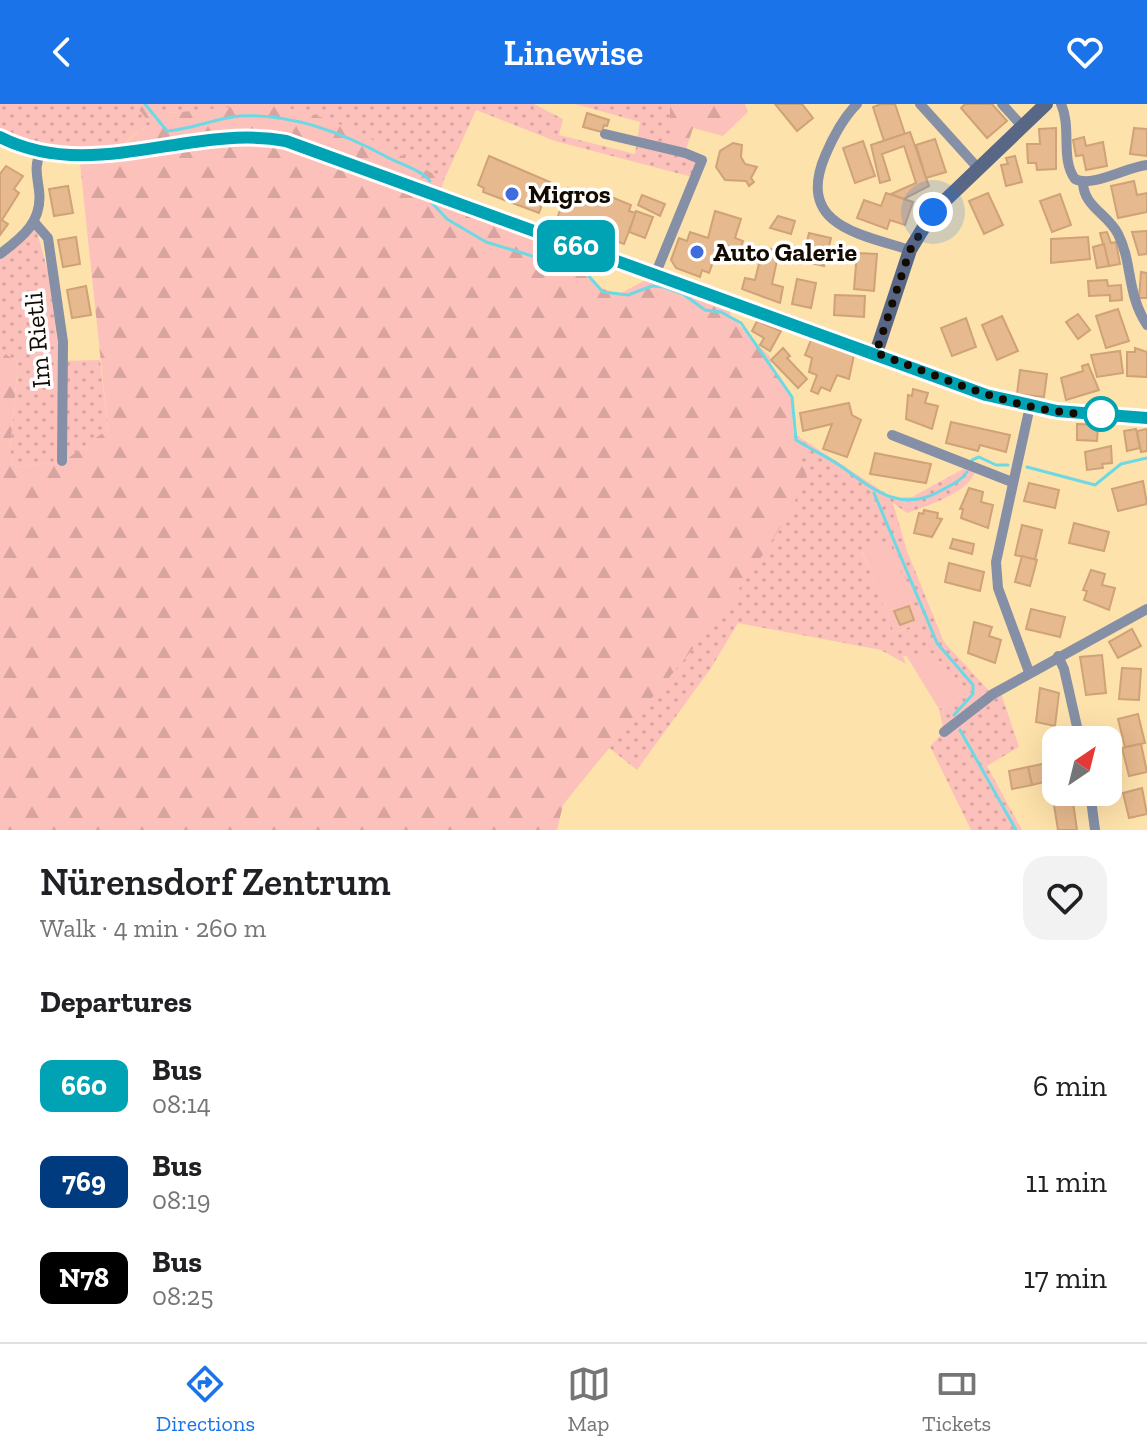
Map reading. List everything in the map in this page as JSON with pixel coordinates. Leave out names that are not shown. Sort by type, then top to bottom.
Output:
[{"type":"main road","points":[[876,353],[910,250],[933,212],[1046,104]]},
{"type":"main road","points":[[0,137],[41,151],[116,154],[259,137],[314,150],[986,395],[1030,406],[1147,418]]},
{"type":"street","points":[[857,104],[837,129],[822,162],[816,182],[819,204],[839,225],[910,250]]},
{"type":"street","points":[[920,104],[977,167]]},
{"type":"street","points":[[1002,104],[1022,126]]},
{"type":"street","points":[[1061,104],[1069,136],[1068,163],[1072,176],[1083,183],[1086,199],[1116,229],[1122,242],[1130,290],[1147,325]]},
{"type":"street","points":[[605,134],[702,160],[655,275]]},
{"type":"street","points":[[0,254],[22,237],[34,222],[40,199],[35,164],[41,151]]},
{"type":"street","points":[[1083,183],[1147,165]]},
{"type":"street","name":"Im Rietli","points":[[34,222],[48,238],[63,342],[62,461]]},
{"type":"street","points":[[1029,672],[998,588],[999,541],[1030,406]]},
{"type":"street","points":[[892,435],[1012,482]]},
{"type":"street","points":[[944,732],[993,694],[1029,672],[1147,609]]},
{"type":"street","points":[[1058,656],[1064,669],[1077,726]]},
{"type":"street","points":[[1092,806],[1095,830]]},
{"type":"green space","points":[[0,104],[134,104],[151,124],[134,134],[116,154],[79,154],[0,137]]},
{"type":"green space","points":[[134,104],[155,104],[165,113],[275,106],[319,116],[384,146],[444,180],[439,197],[579,247],[576,268],[600,288],[619,294],[655,275],[731,302],[730,315],[770,357],[771,367],[792,397],[793,433],[807,477],[783,522],[726,607],[563,805],[557,830],[0,830],[0,350],[18,363],[10,450],[13,468],[64,461],[108,429],[79,154],[116,154],[135,134],[151,124]]},
{"type":"green space","points":[[155,104],[534,104],[563,119],[559,135],[635,154],[640,122],[575,104],[670,104],[670,151],[702,160],[692,177],[555,141],[476,110],[444,180],[349,130],[277,106],[164,113]]},
{"type":"green space","points":[[670,104],[745,104],[748,112],[723,136],[693,128],[685,153],[670,151]]},
{"type":"green space","points":[[34,222],[48,271],[60,361],[100,360],[108,429],[64,461],[13,468],[10,450],[18,363],[0,350],[0,254]]},
{"type":"green space","points":[[793,433],[893,498],[912,497],[965,468],[975,472],[971,480],[956,492],[925,507],[907,513],[893,503],[907,551],[944,642],[992,694],[1000,690],[1019,747],[987,766],[1022,830],[971,830],[930,746],[944,732],[939,709],[953,703],[966,689],[931,653],[903,656],[906,664],[881,650],[738,623],[711,668],[637,770],[608,747],[696,643]],"holes":[[[889,542],[920,622],[895,633],[862,552]]]},
{"type":"green space","points":[[889,541],[921,622],[894,633],[862,551]]},
{"type":"green space","points":[[931,653],[966,689],[953,703],[939,709],[906,655]]},
{"type":"building","points":[[775,104],[802,104],[813,118],[797,131]]},
{"type":"building","points":[[895,104],[905,134],[884,141],[873,107]]},
{"type":"building","points":[[965,104],[992,104],[1007,121],[987,138],[961,108]]},
{"type":"building","points":[[587,113],[609,120],[602,132],[583,127]]},
{"type":"building","points":[[1056,128],[1056,169],[1037,170],[1036,163],[1028,163],[1027,144],[1040,144],[1039,129]]},
{"type":"building","points":[[1134,128],[1147,129],[1147,156],[1130,154]]},
{"type":"building","points":[[910,132],[929,186],[904,199],[891,194],[916,183],[904,146],[882,154],[890,180],[880,183],[871,145]]},
{"type":"building","points":[[1084,137],[1086,146],[1103,142],[1107,166],[1086,170],[1083,155],[1076,156],[1073,140]]},
{"type":"building","points":[[935,139],[946,172],[926,178],[916,145]]},
{"type":"building","points":[[863,141],[875,176],[855,183],[843,148]]},
{"type":"building","points":[[733,143],[742,145],[741,157],[745,164],[757,167],[751,178],[754,182],[749,186],[746,181],[725,180],[716,167],[720,151]]},
{"type":"building","points":[[489,156],[550,182],[539,213],[483,192],[484,188],[478,185]]},
{"type":"building","points":[[1015,156],[1022,182],[1006,186],[1001,165],[1008,164],[1006,158]]},
{"type":"building","points":[[6,166],[23,176],[14,189],[19,193],[2,220],[8,224],[0,235],[0,174]]},
{"type":"building","points":[[1134,181],[1137,195],[1147,193],[1147,212],[1118,218],[1111,186]]},
{"type":"building","points":[[68,186],[73,213],[54,216],[49,189]]},
{"type":"building","points":[[568,188],[611,204],[614,198],[631,205],[629,211],[636,213],[624,244],[557,219]]},
{"type":"building","points":[[886,193],[913,202],[905,225],[890,220],[887,229],[857,218],[864,200],[881,206]]},
{"type":"building","points":[[988,193],[1003,225],[984,234],[969,201]]},
{"type":"building","points":[[1060,194],[1071,225],[1052,232],[1040,201]]},
{"type":"building","points":[[642,195],[665,204],[660,216],[638,205]]},
{"type":"building","points":[[636,211],[653,217],[645,238],[629,232]]},
{"type":"building","points":[[715,211],[741,219],[735,238],[743,241],[738,255],[730,253],[732,247],[720,243],[709,273],[702,270],[700,277],[676,268],[671,260],[679,238],[687,241],[690,232],[708,238]]},
{"type":"building","points":[[778,216],[795,221],[791,234],[770,228]]},
{"type":"building","points":[[1147,231],[1147,254],[1139,255],[1132,232]]},
{"type":"building","points":[[1107,232],[1111,243],[1116,242],[1120,264],[1109,266],[1100,233]]},
{"type":"building","points":[[809,233],[831,238],[824,266],[802,261]]},
{"type":"building","points":[[76,237],[80,264],[63,267],[58,240]]},
{"type":"building","points":[[1088,237],[1090,259],[1051,263],[1051,239]]},
{"type":"building","points":[[1104,244],[1109,266],[1097,268],[1093,247]]},
{"type":"building","points":[[763,247],[779,251],[772,284],[783,287],[780,303],[742,289],[745,278],[755,280]]},
{"type":"building","points":[[857,253],[877,254],[874,291],[854,289]]},
{"type":"building","points":[[1141,272],[1147,273],[1147,298],[1139,298]]},
{"type":"building","points":[[797,279],[816,283],[811,308],[792,304]]},
{"type":"building","points":[[1107,280],[1108,286],[1121,285],[1122,300],[1110,301],[1110,295],[1089,296],[1088,281]]},
{"type":"building","points":[[86,286],[91,315],[72,318],[67,290]]},
{"type":"building","points":[[835,295],[865,296],[864,317],[834,315]]},
{"type":"building","points":[[1118,309],[1129,341],[1106,348],[1096,316]]},
{"type":"building","points":[[1078,314],[1090,330],[1078,339],[1066,322]]},
{"type":"building","points":[[1002,316],[1018,351],[997,360],[982,325]]},
{"type":"building","points":[[966,318],[976,347],[952,356],[941,328]]},
{"type":"building","points":[[757,321],[781,331],[770,351],[760,345],[764,338],[752,331]]},
{"type":"building","points":[[811,340],[854,355],[849,379],[837,375],[830,391],[821,387],[818,394],[811,391],[817,375],[809,372],[812,358],[805,355]]},
{"type":"building","points":[[783,348],[790,356],[787,358],[807,379],[798,388],[771,360]]},
{"type":"building","points":[[1135,348],[1147,352],[1147,377],[1127,376],[1127,352],[1135,352]]},
{"type":"building","points":[[1120,351],[1123,373],[1097,377],[1091,355]]},
{"type":"building","points":[[1088,364],[1099,390],[1066,400],[1061,378],[1083,371],[1082,366]]},
{"type":"building","points":[[1020,370],[1047,374],[1044,397],[1017,394]]},
{"type":"building","points":[[913,389],[928,393],[925,403],[938,406],[932,429],[906,419],[908,395],[912,396]]},
{"type":"building","points":[[849,403],[852,415],[861,420],[847,457],[823,449],[832,424],[803,431],[800,413]]},
{"type":"building","points":[[951,422],[1010,435],[1006,452],[980,445],[978,451],[946,443]]},
{"type":"building","points":[[1077,424],[1098,425],[1097,441],[1077,440]]},
{"type":"building","points":[[1136,429],[1140,448],[1127,451],[1124,431]]},
{"type":"building","points":[[1147,429],[1147,451],[1141,452],[1137,431]]},
{"type":"building","points":[[1111,446],[1112,463],[1087,470],[1085,452]]},
{"type":"building","points":[[875,453],[931,464],[926,483],[870,474]]},
{"type":"building","points":[[1143,481],[1147,504],[1118,511],[1112,489]]},
{"type":"building","points":[[1029,483],[1059,490],[1055,508],[1024,501]]},
{"type":"building","points":[[969,488],[983,492],[981,502],[993,505],[988,528],[961,518],[963,509],[960,509]]},
{"type":"building","points":[[924,510],[938,513],[937,518],[942,519],[932,537],[914,533],[919,513],[923,514]]},
{"type":"building","points":[[1074,523],[1109,532],[1104,551],[1069,543]]},
{"type":"building","points":[[1022,525],[1042,530],[1035,560],[1015,555]]},
{"type":"building","points":[[953,539],[974,544],[972,554],[950,548]]},
{"type":"building","points":[[1022,556],[1037,560],[1030,586],[1015,582]]},
{"type":"building","points":[[949,563],[984,572],[980,591],[945,582]]},
{"type":"building","points":[[1091,570],[1105,574],[1102,585],[1115,588],[1109,610],[1084,600],[1087,591],[1083,590]]},
{"type":"building","points":[[909,606],[914,620],[900,625],[894,611]]},
{"type":"building","points":[[1031,609],[1065,617],[1060,637],[1026,629]]},
{"type":"building","points":[[974,622],[992,627],[989,636],[1001,640],[995,663],[968,653]]},
{"type":"building","points":[[1132,629],[1141,646],[1118,658],[1109,642]]},
{"type":"building","points":[[1102,655],[1106,693],[1086,695],[1080,657]]},
{"type":"building","points":[[1122,668],[1141,669],[1139,700],[1119,699]]},
{"type":"building","points":[[1040,688],[1059,693],[1055,726],[1036,722]]},
{"type":"building","points":[[1138,714],[1145,743],[1125,747],[1118,719]]},
{"type":"building","points":[[1141,744],[1147,772],[1129,776],[1122,748]]},
{"type":"building","points":[[1042,764],[1042,782],[1032,785],[1028,767]]},
{"type":"building","points":[[1028,767],[1032,785],[1012,789],[1009,771]]},
{"type":"building","points":[[1142,788],[1147,814],[1129,818],[1123,793]]},
{"type":"building","points":[[1054,806],[1074,806],[1077,830],[1058,830]]},
{"type":"waterway","points":[[145,104],[167,131],[240,116],[278,118],[316,126],[353,140],[422,174],[430,181]]},
{"type":"waterway","points":[[431,202],[447,219],[486,242],[585,272],[603,292],[628,295],[652,286],[664,287],[683,294],[705,310],[721,312],[741,323],[792,397],[796,440],[879,492],[902,500],[915,500],[942,490],[967,472]]},
{"type":"waterway","points":[[972,460],[979,457],[996,465],[1008,465]]},
{"type":"waterway","points":[[1027,467],[1095,485],[1121,464],[1147,458]]},
{"type":"waterway","points":[[874,493],[937,643],[973,685],[973,694],[954,715]]},
{"type":"waterway","points":[[960,730],[1016,830]]},
{"type":"bus line","name":"660","points":[[0,137],[41,151],[79,154],[150,151],[246,137],[286,141],[986,395],[1057,411],[1147,418]]},
{"type":"place","name":"Migros","points":[[512,194]]},
{"type":"place","name":"Auto Galerie","points":[[697,252]]},
{"type":"route","points":[[933,212],[910,250],[876,353],[986,395],[1057,411],[1101,414]]}]
